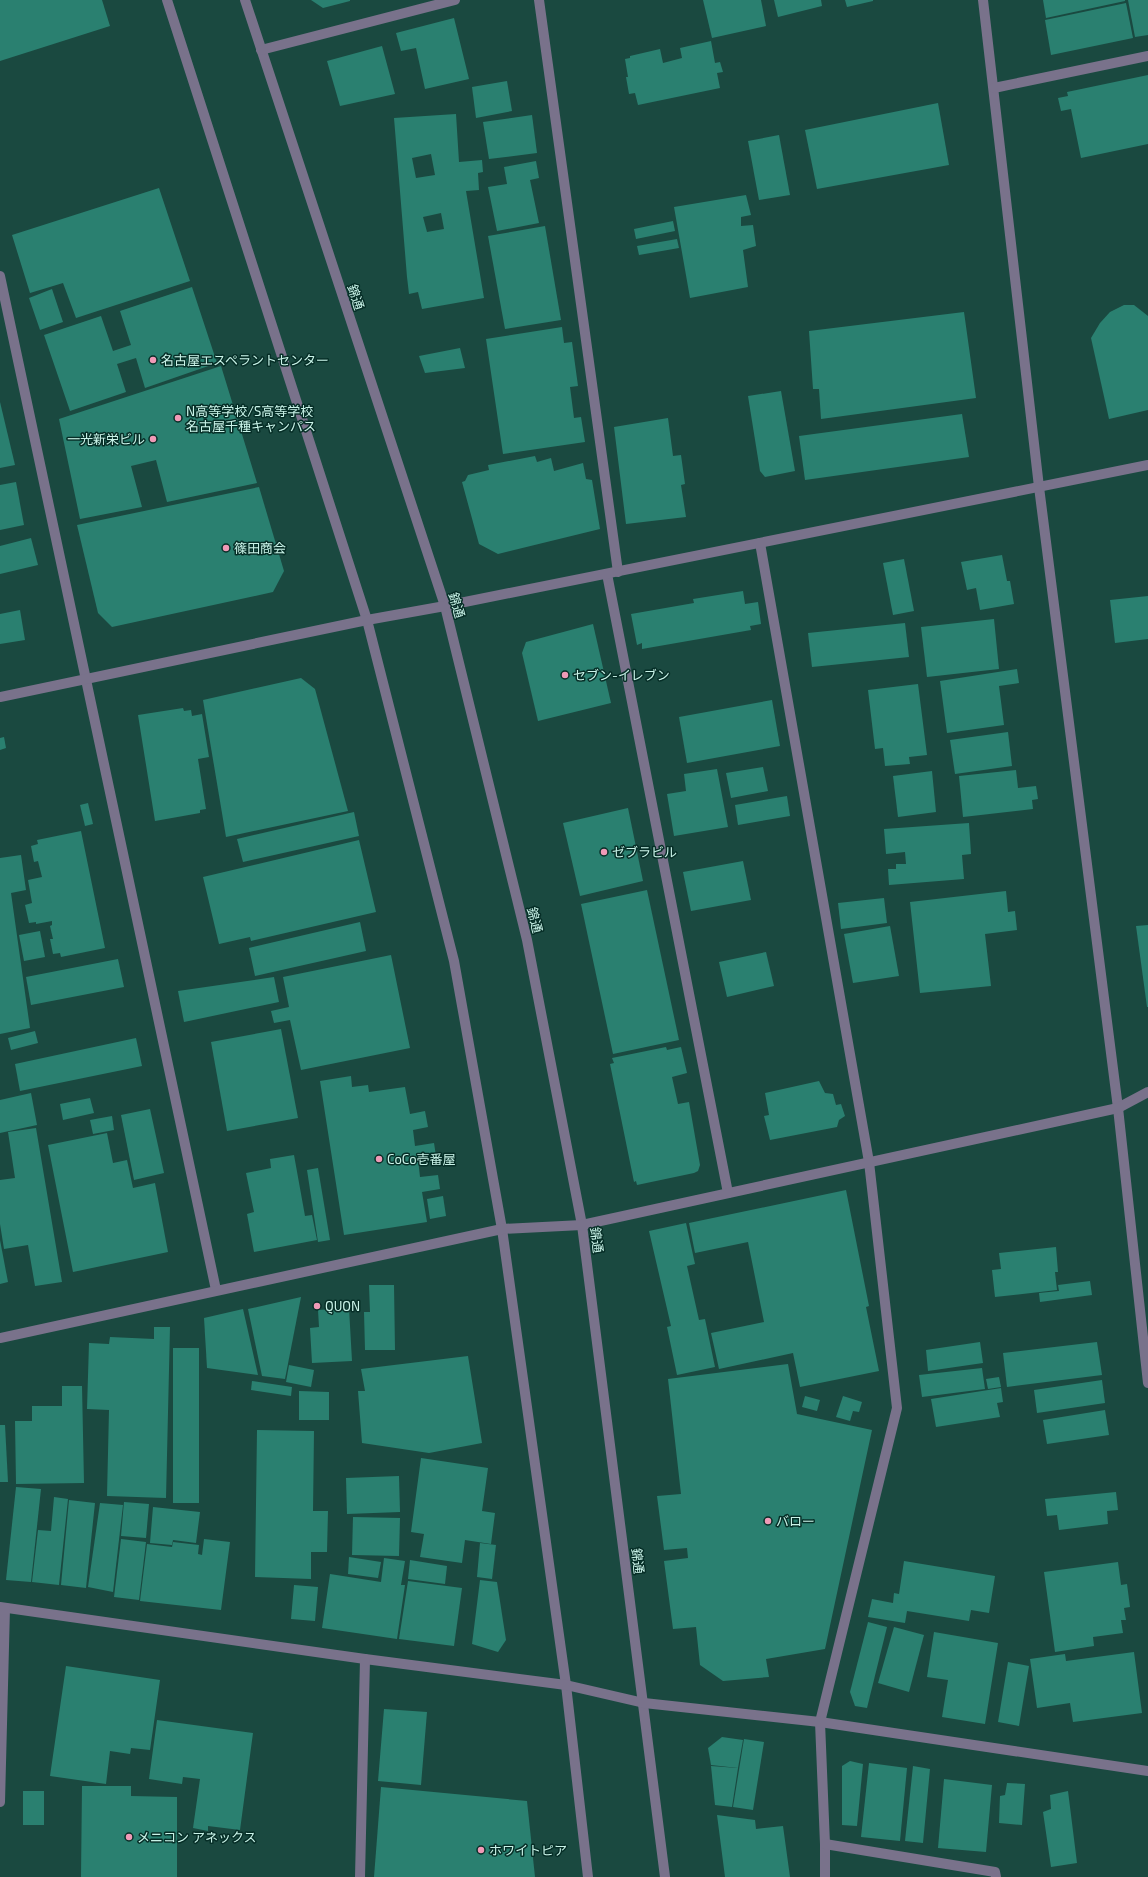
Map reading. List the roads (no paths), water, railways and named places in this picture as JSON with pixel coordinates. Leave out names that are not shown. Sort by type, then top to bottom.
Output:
[{"type":"street","points":[[167,0],[367,620],[454,961],[502,1229],[566,1685],[588,1877]]},
{"type":"street","name":"錦通","points":[[245,0],[445,606],[527,940],[582,1225],[665,1877]]},
{"type":"street","points":[[261,50],[455,0]]},
{"type":"street","points":[[539,0],[618,572]]},
{"type":"street","points":[[983,0],[1039,487],[1118,1108],[1148,1383]]},
{"type":"street","points":[[994,88],[1148,56]]},
{"type":"street","points":[[0,276],[216,1290]]},
{"type":"street","points":[[0,697],[367,620],[618,572],[1148,465]]},
{"type":"street","points":[[760,543],[869,1162],[897,1408],[820,1722],[825,1877]]},
{"type":"street","points":[[607,574],[728,1193]]},
{"type":"street","points":[[0,1338],[502,1229],[582,1225],[1118,1108],[1148,1092]]},
{"type":"street","points":[[0,1802],[3,1608],[365,1659],[566,1685],[644,1703],[820,1722],[1148,1771]]},
{"type":"street","points":[[360,1877],[365,1659]]},
{"type":"street","points":[[825,1844],[996,1872],[996,1877]]},
{"type":"place","name":"名古屋エスペラントセンター","points":[[153,360]]},
{"type":"place","name":"N高等学校/S高等学校 名古屋千種キャンパス","points":[[178,418]]},
{"type":"place","name":"一光新栄ビル","points":[[153,439]]},
{"type":"place","name":"篠田商会","points":[[226,548]]},
{"type":"place","name":"セブン-イレブン","points":[[565,675]]},
{"type":"place","name":"ゼブラビル","points":[[604,852]]},
{"type":"place","name":"CoCo壱番屋","points":[[379,1159]]},
{"type":"place","name":"QUON","points":[[317,1306]]},
{"type":"place","name":"バロー","points":[[768,1521]]},
{"type":"place","name":"メニコン アネックス","points":[[129,1837]]},
{"type":"place","name":"ホワイトピア","points":[[481,1850]]}]
